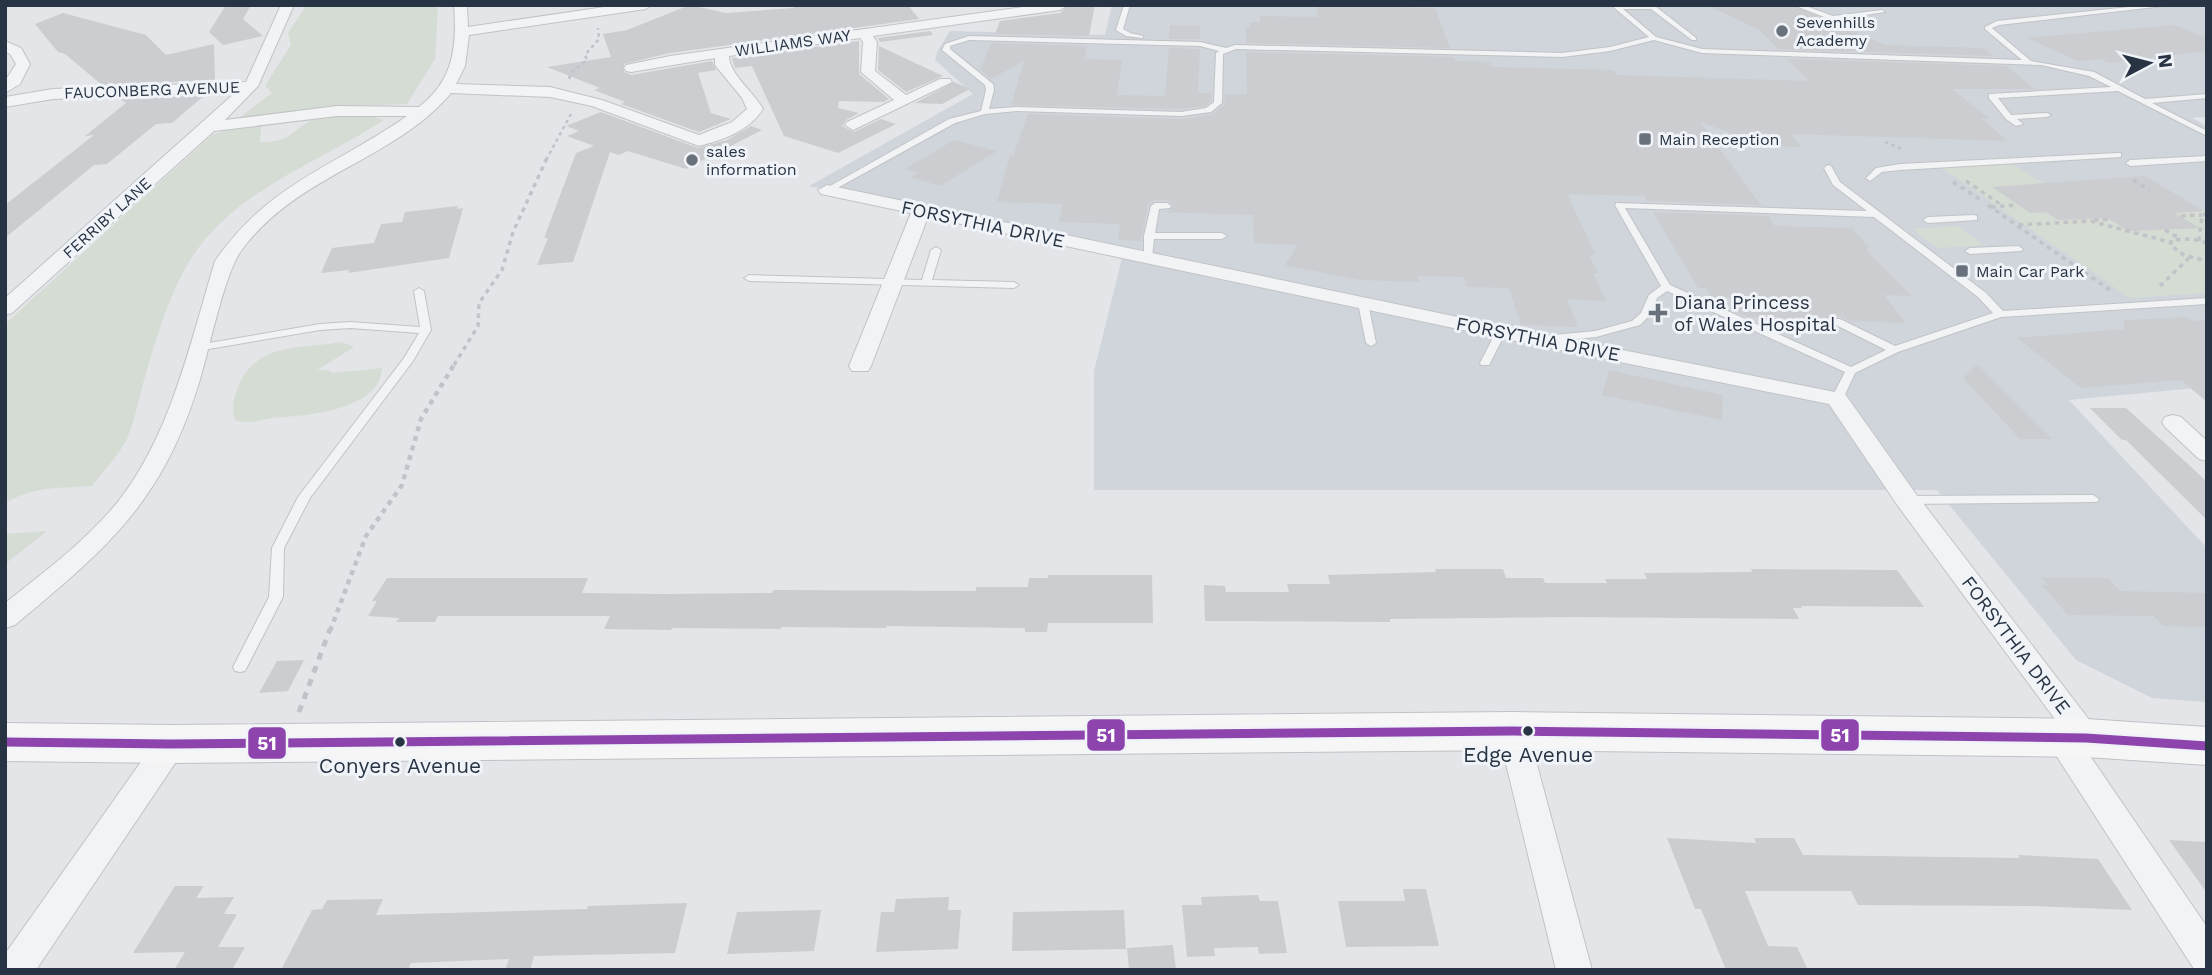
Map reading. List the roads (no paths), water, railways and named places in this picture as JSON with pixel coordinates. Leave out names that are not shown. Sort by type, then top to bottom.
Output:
[{"type":"main road","points":[[5,742],[171,744],[1513,731],[2074,738],[2207,746]]},
{"type":"street","name":"FERRIBY LANE","points":[[5,309],[209,127],[251,86],[288,5]]},
{"type":"street","points":[[5,618],[81,555],[127,508],[156,464],[170,433],[225,261],[240,237],[268,210],[310,180],[422,112],[447,88],[460,60],[460,5]]},
{"type":"street","points":[[462,32],[646,5]]},
{"type":"street","name":"WILLIAMS WAY","points":[[631,68],[1060,6]]},
{"type":"street","name":"WILLIAMS WAY","points":[[863,33],[870,42],[868,72],[904,101]]},
{"type":"street","points":[[5,46],[16,51],[23,64],[10,85],[53,94]]},
{"type":"street","name":"WILLIAMS WAY","points":[[447,88],[523,89],[580,98],[699,141],[751,118],[755,109],[749,97],[722,65],[722,53]]},
{"type":"street","points":[[853,125],[945,82]]},
{"type":"street","name":"FAUCONBERG AVENUE","points":[[53,94],[251,86]]},
{"type":"street","points":[[5,102],[53,94]]},
{"type":"street","points":[[209,127],[337,111],[422,112]]},
{"type":"street","name":"FORSYTHIA DRIVE","points":[[827,190],[1502,332],[1837,399],[2074,738],[2207,957]]},
{"type":"street","points":[[860,366],[921,211]]},
{"type":"street","points":[[2173,422],[2207,454]]},
{"type":"street","points":[[1513,731],[1574,970]]},
{"type":"street","points":[[15,970],[171,744]]},
{"type":"lane","points":[[1127,5],[1119,30],[1122,33],[1224,50],[1245,46],[1298,51],[1562,55],[1601,51],[1654,38]]},
{"type":"lane","points":[[1796,5],[1837,18],[1882,12]]},
{"type":"lane","points":[[2030,63],[1987,28],[1997,23],[2169,5]]},
{"type":"lane","points":[[1615,6],[1654,38],[1678,46],[1713,52],[2030,63],[2091,74],[2207,134]]},
{"type":"lane","points":[[1615,6],[1653,6],[1694,39]]},
{"type":"lane","points":[[985,112],[989,83],[946,50],[947,45],[952,42],[969,38],[1200,44]]},
{"type":"lane","points":[[827,190],[952,121],[985,112],[1200,112],[1218,103],[1220,57],[1224,50]]},
{"type":"lane","points":[[2019,124],[2009,117],[1992,96],[2120,89]]},
{"type":"lane","points":[[2144,101],[2207,96]]},
{"type":"lane","points":[[2009,117],[2047,115]]},
{"type":"lane","points":[[1870,178],[1879,170],[1900,167],[2118,155]]},
{"type":"lane","points":[[2130,163],[2207,158]]},
{"type":"lane","points":[[1828,168],[1836,183],[1982,295],[2000,314]]},
{"type":"lane","points":[[1851,371],[1665,287],[1619,205],[1876,214]]},
{"type":"lane","points":[[1147,257],[1155,206],[1167,206]]},
{"type":"lane","points":[[1928,220],[1974,218]]},
{"type":"lane","points":[[1149,236],[1222,236]]},
{"type":"lane","points":[[1970,251],[2018,249]]},
{"type":"lane","points":[[926,284],[936,250]]},
{"type":"lane","points":[[749,278],[892,284],[1014,285]]},
{"type":"lane","points":[[1537,339],[1596,334],[1636,323],[1646,314],[1653,298],[1665,287]]},
{"type":"lane","points":[[240,667],[276,597],[278,548],[303,497],[409,359],[426,330],[419,291]]},
{"type":"lane","points":[[1837,399],[1851,371],[1894,350],[2000,314],[2207,301]]},
{"type":"lane","points":[[1363,303],[1371,343]]},
{"type":"lane","points":[[1836,321],[1894,350]]},
{"type":"lane","points":[[197,348],[320,327],[350,325],[426,330]]},
{"type":"lane","points":[[1485,363],[1502,332]]},
{"type":"lane","points":[[1907,500],[2093,499]]},
{"type":"place","name":"Sevenhills Academy","points":[[1782,31]]},
{"type":"place","name":"Main Reception","points":[[1645,139]]},
{"type":"place","name":"sales information","points":[[692,160]]},
{"type":"place","name":"Main Car Park","points":[[1962,271]]},
{"type":"place","name":"Diana Princess of Wales Hospital","points":[[1658,313]]},
{"type":"place","name":"Edge Avenue","points":[[1528,731]]},
{"type":"place","name":"Conyers Avenue","points":[[400,742]]}]
